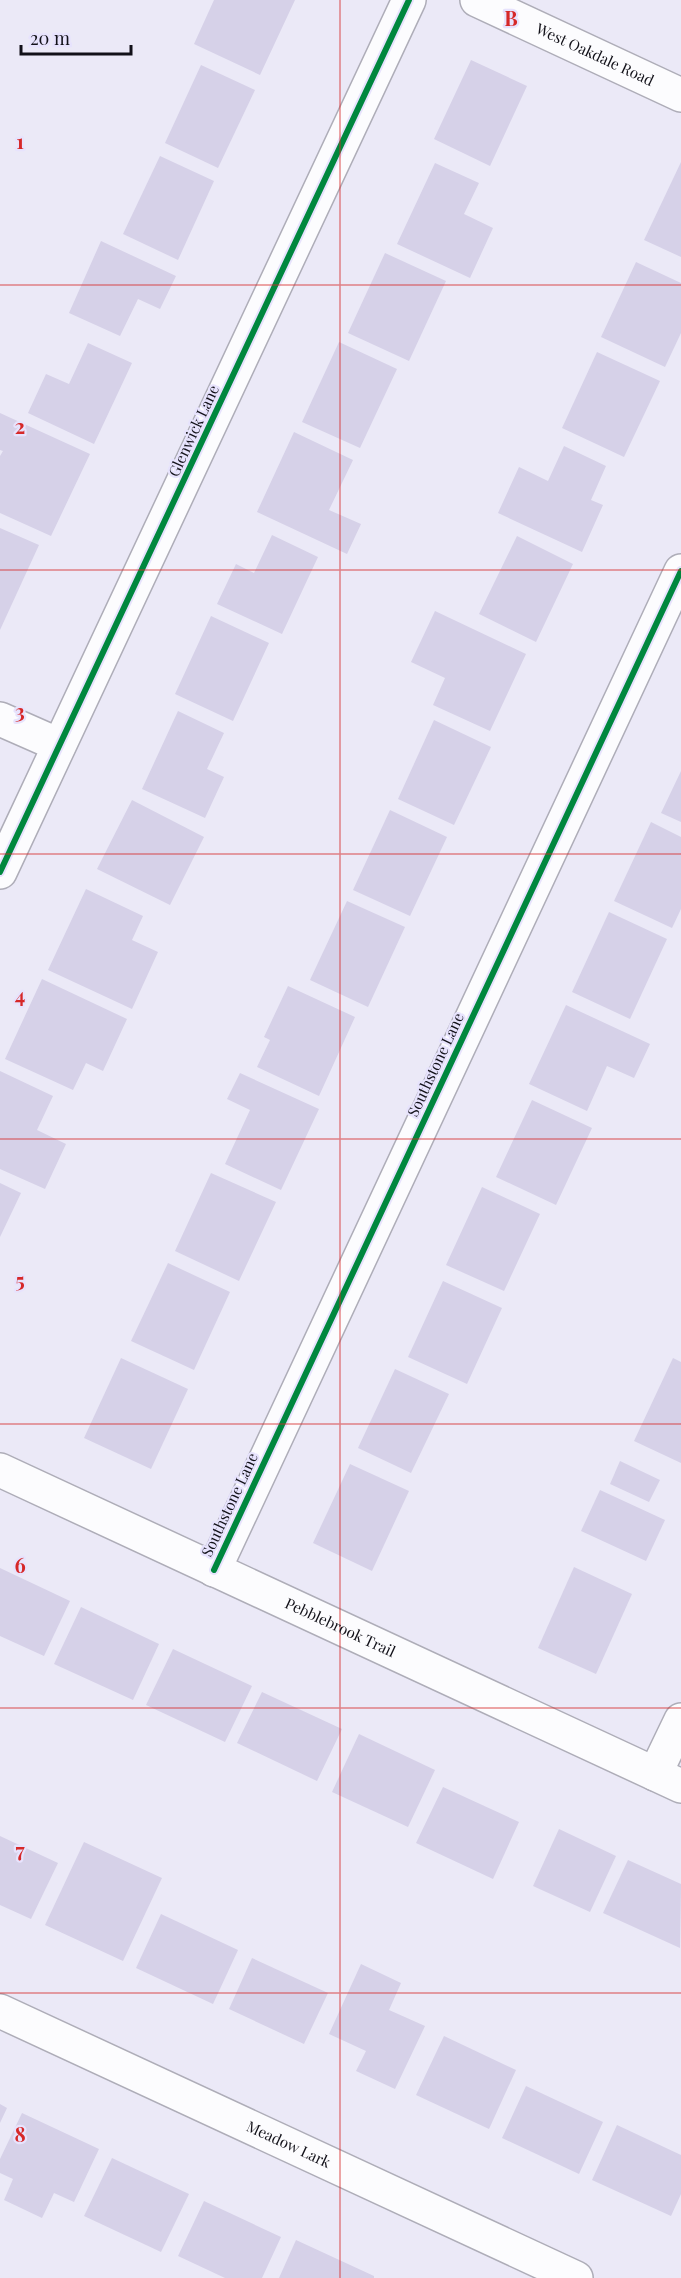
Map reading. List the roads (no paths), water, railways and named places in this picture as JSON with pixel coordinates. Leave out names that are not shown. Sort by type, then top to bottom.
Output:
[{"type":"street","name":"Glenwick Lane","points":[[0,872],[410,0]]},
{"type":"street","name":"West Oakdale Road","points":[[477,0],[681,95]]},
{"type":"street","name":"Southstone Lane","points":[[214,1569],[681,571]]},
{"type":"street","points":[[0,718],[59,745]]},
{"type":"street","name":"Pebblebrook Trail","points":[[0,1470],[668,1780]]},
{"type":"street","points":[[668,1780],[681,1720]]},
{"type":"street","name":"Meadow Lark","points":[[0,2011],[576,2278]]}]
